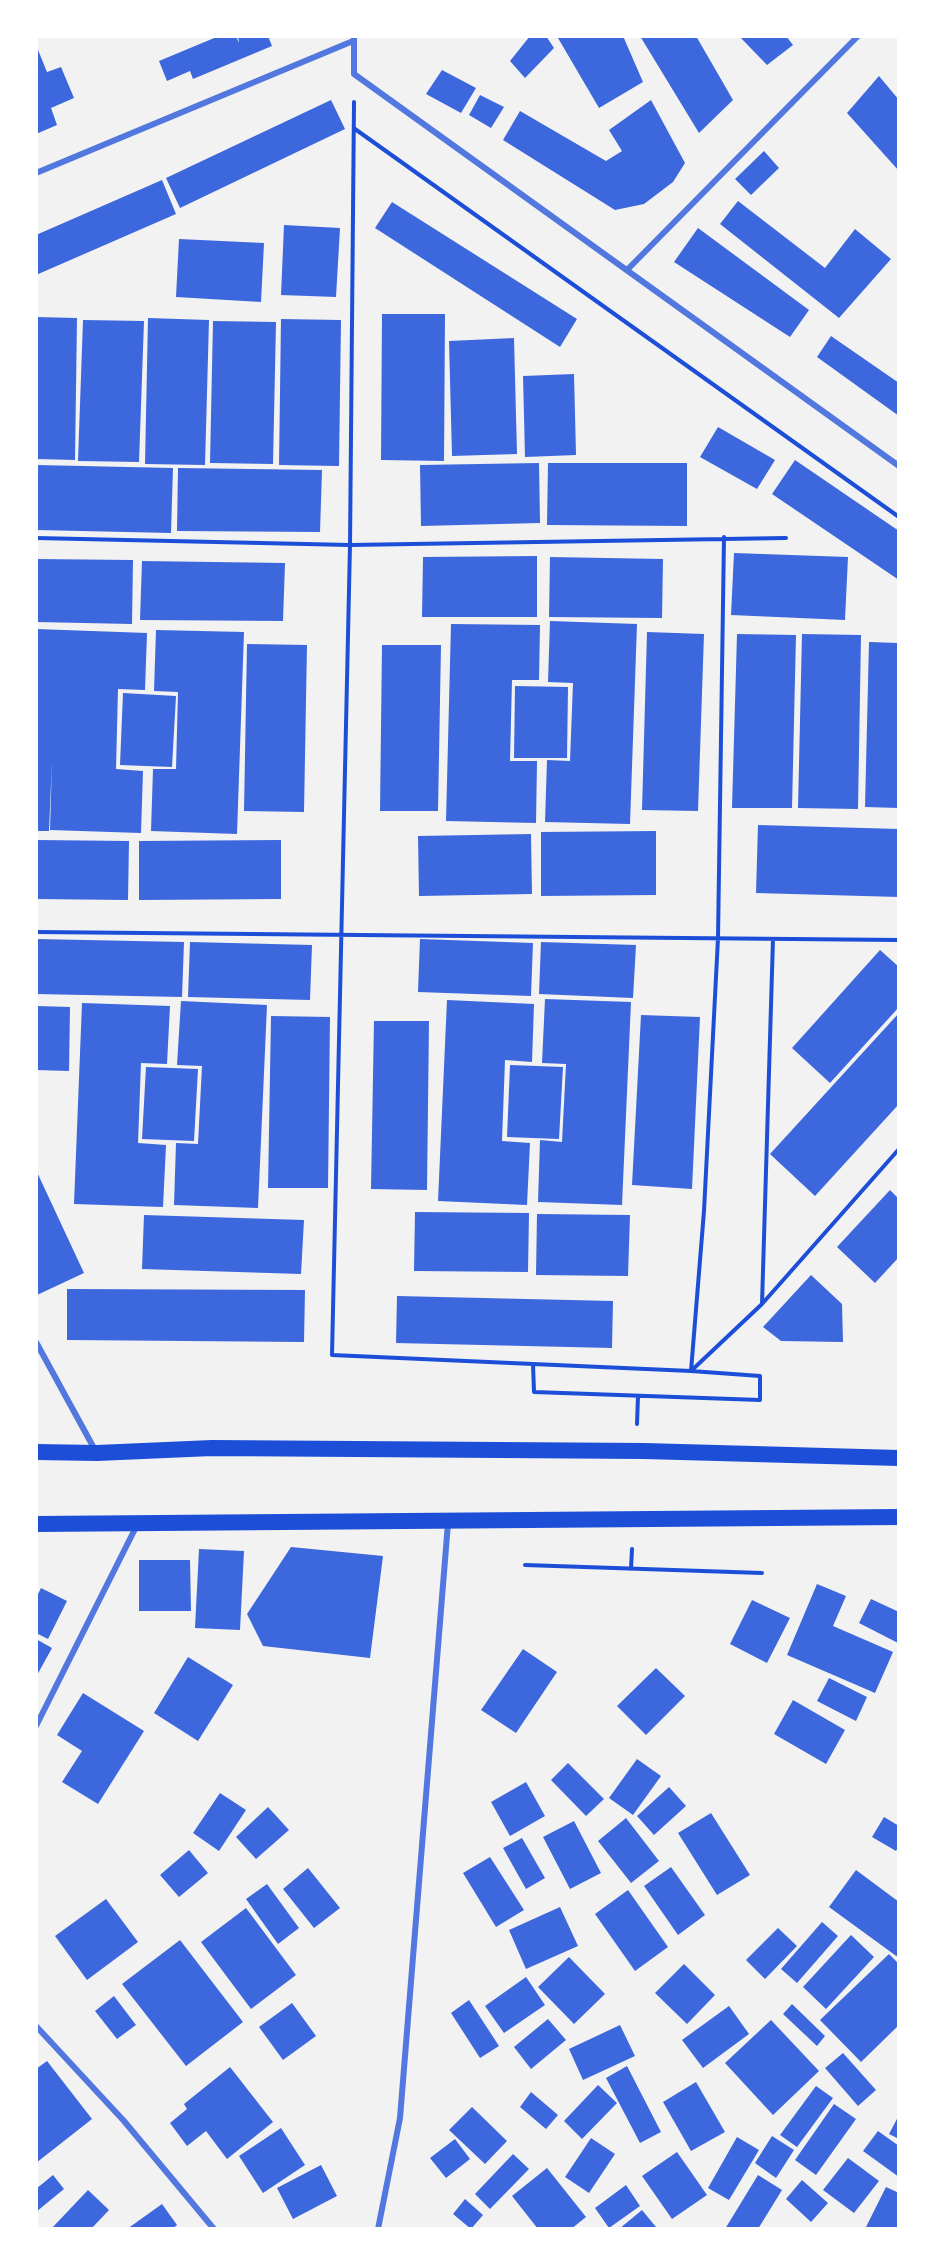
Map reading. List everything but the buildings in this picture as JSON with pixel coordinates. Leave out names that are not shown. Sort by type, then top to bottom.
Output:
[{"type":"highway","points":[[36,1452],[97,1453],[212,1448],[644,1451],[899,1458]]},
{"type":"highway","points":[[36,1524],[899,1517]]},
{"type":"street","points":[[627,270],[858,36]]},
{"type":"street","points":[[36,173],[353,39],[354,74],[899,466]]},
{"type":"street","points":[[36,1342],[97,1453]]},
{"type":"street","points":[[378,2229],[400,2118],[448,1520]]},
{"type":"street","points":[[36,1726],[138,1524]]},
{"type":"street","points":[[36,2026],[124,2121],[214,2229]]},
{"type":"path","points":[[354,74],[350,545],[332,1355],[534,1364],[691,1371],[760,1376],[760,1400],[534,1392],[534,1364]]},
{"type":"path","points":[[354,129],[899,517]]},
{"type":"path","points":[[691,1371],[704,1211],[718,938],[724,537]]},
{"type":"path","points":[[36,538],[350,545],[724,537],[786,538]]},
{"type":"path","points":[[36,932],[899,940]]},
{"type":"path","points":[[762,1304],[773,939]]},
{"type":"path","points":[[691,1371],[762,1304],[899,1149]]},
{"type":"path","points":[[525,1565],[762,1573]]}]
